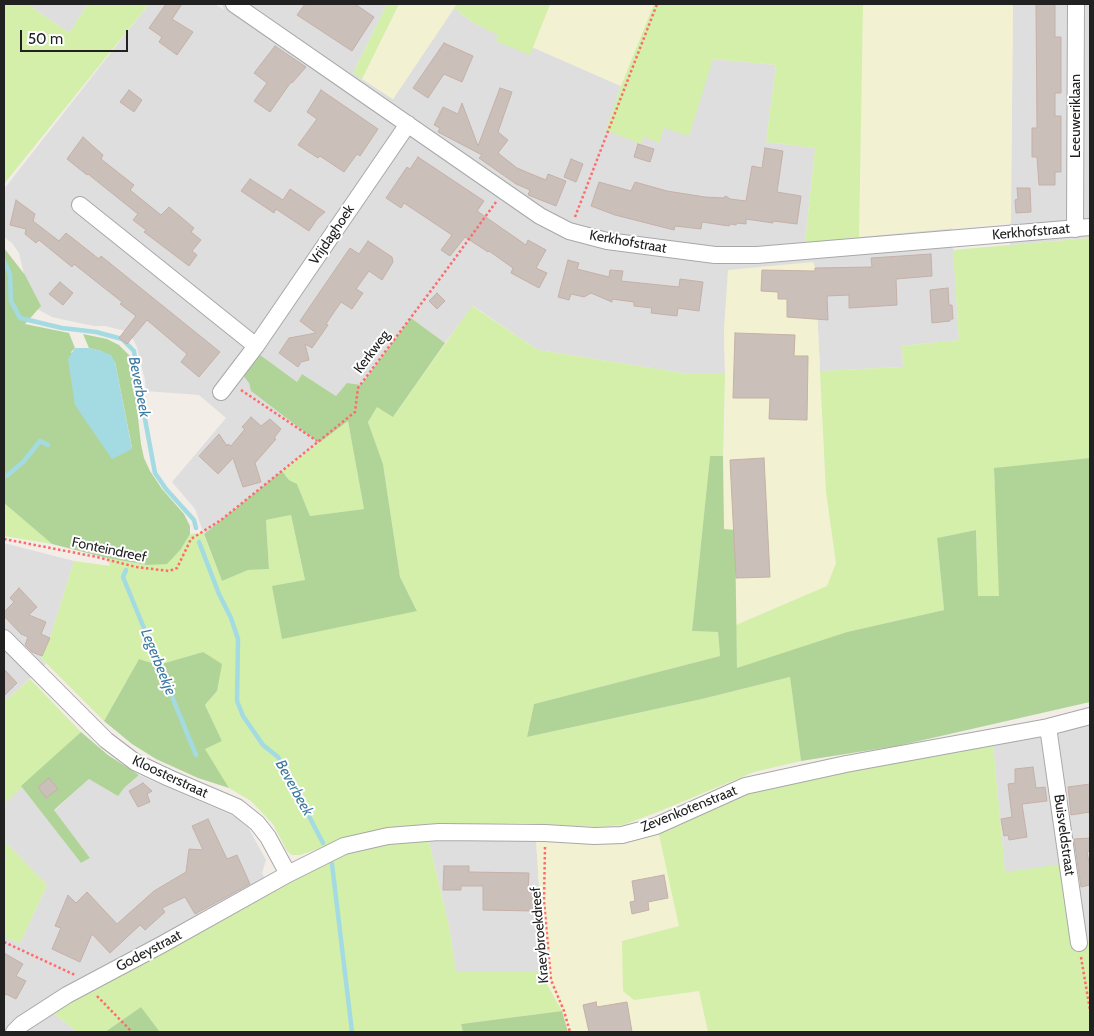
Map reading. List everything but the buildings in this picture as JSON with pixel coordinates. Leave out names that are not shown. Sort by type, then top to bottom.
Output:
[{"type":"street","name":"Kerkhofstraat","points":[[234,4],[540,216],[570,230],[607,241],[706,254],[757,255],[1083,228]]},
{"type":"street","name":"Leeuweriklaan","points":[[1076,4],[1083,228]]},
{"type":"street","name":"Vrijdaghoek","points":[[225,387],[256,346],[408,124]]},
{"type":"street","points":[[80,205],[256,346]]},
{"type":"street","name":"Kloosterstraat","points":[[4,638],[106,740],[135,762],[238,807],[257,823],[268,837],[288,874]]},
{"type":"street","name":"Zevenkotenstraat","points":[[288,874],[344,846],[388,836],[439,832],[622,835],[656,826],[744,786],[846,764],[1048,727],[1090,716]]},
{"type":"street","name":"Buisveldstraat","points":[[1048,727],[1079,943]]},
{"type":"street","name":"Godeystraat","points":[[14,1032],[37,1014],[86,984],[288,874]]},
{"type":"path","points":[[570,230],[657,4]]},
{"type":"path","name":"Kerkweg","points":[[191,539],[221,520],[316,441],[355,412],[358,388],[437,284],[504,190]]},
{"type":"path","points":[[225,387],[316,441]]},
{"type":"path","name":"Fonteindreef","points":[[4,540],[97,557],[136,567],[169,571],[177,568],[191,539]]},
{"type":"path","name":"Kraeybroekdreef","points":[[545,833],[544,901],[551,980],[564,1011],[570,1032]]},
{"type":"path","points":[[4,942],[78,977],[132,1032]]},
{"type":"path","points":[[1079,943],[1090,1010]]},
{"type":"shaded area","points":[[27,4],[88,4],[69,33]]},
{"type":"shaded area","points":[[149,4],[215,4],[224,10],[222,4],[387,4],[353,73],[393,99],[454,8],[472,22],[499,35],[497,41],[530,54],[532,47],[621,86],[607,130],[641,143],[644,136],[664,128],[713,59],[776,65],[766,142],[815,148],[805,242],[952,228],[959,340],[902,346],[903,367],[820,371],[815,268],[813,262],[724,328],[725,374],[689,374],[538,350],[473,306],[445,343],[411,318],[361,385],[336,396],[302,374],[297,382],[249,383],[251,391],[319,443],[204,534],[195,509],[172,482],[226,418],[199,395],[146,391],[137,347],[132,337],[125,331],[52,317],[39,310],[25,279],[19,253],[12,243],[4,237],[4,189]]},
{"type":"shaded area","points":[[1013,4],[1090,4],[1090,238],[1010,245]]},
{"type":"shaded area","points":[[4,543],[74,561],[50,638],[41,658],[46,664],[4,702]]},
{"type":"shaded area","points":[[1090,720],[1090,941],[1073,943],[1005,873],[993,744]]},
{"type":"shaded area","points":[[139,775],[236,817],[249,829],[266,860],[262,873],[271,890],[220,922],[53,1013],[77,1032],[4,1032],[4,937],[20,943],[47,885],[4,841],[4,804],[21,786],[81,863],[90,858],[54,811],[89,779],[124,788]]},
{"type":"shaded area","points":[[428,838],[536,839],[545,979],[540,972],[456,972],[449,926]]},
{"type":"green space","points":[[4,4],[27,4],[69,33],[88,4],[149,4],[4,184]]},
{"type":"green space","points":[[387,4],[399,4],[362,79],[353,73]]},
{"type":"green space","points":[[399,4],[457,4],[393,99],[362,79]]},
{"type":"green space","points":[[457,4],[550,4],[530,55],[496,41],[498,35],[472,22],[454,8]]},
{"type":"green space","points":[[550,4],[654,4],[621,86],[532,47]]},
{"type":"green space","points":[[654,4],[863,4],[859,237],[805,243],[815,148],[766,142],[776,65],[713,59],[689,136],[664,128],[659,143],[644,136],[641,144],[606,130],[621,86]]},
{"type":"green space","points":[[863,4],[1013,4],[1011,223],[859,237]]},
{"type":"green space","points":[[1090,238],[1090,458],[994,469],[1000,596],[978,597],[976,530],[937,538],[944,610],[847,632],[737,669],[736,625],[827,586],[836,563],[826,492],[820,371],[903,367],[902,346],[959,340],[953,250]]},
{"type":"green space","points":[[4,248],[25,275],[41,306],[25,324],[69,333],[75,348],[71,352],[132,448],[115,362],[101,351],[89,348],[83,334],[107,339],[119,345],[131,357],[144,458],[162,489],[184,514],[190,526],[190,534],[181,549],[167,564],[147,565],[107,558],[52,544],[4,503]]},
{"type":"green space","points":[[813,262],[815,268],[826,492],[836,563],[827,586],[736,625],[735,530],[724,530],[724,328],[728,270]]},
{"type":"green space","points":[[472,306],[538,350],[689,374],[725,374],[723,456],[710,456],[692,631],[718,632],[720,656],[534,704],[527,737],[702,699],[790,677],[801,761],[754,772],[623,825],[598,827],[521,823],[405,826],[361,834],[300,855],[292,855],[287,851],[273,824],[251,801],[229,788],[204,748],[222,741],[205,705],[217,691],[203,652],[158,665],[139,659],[104,721],[41,658],[50,638],[74,561],[110,566],[107,558],[147,565],[181,549],[190,534],[203,533],[222,581],[248,570],[269,569],[266,520],[291,515],[305,580],[417,610],[400,577],[383,464],[368,422],[377,406],[394,416]]},
{"type":"green space","points":[[411,318],[445,343],[393,417],[377,407],[368,422],[383,464],[400,577],[417,611],[282,639],[272,586],[305,580],[291,515],[266,520],[269,569],[248,570],[222,581],[204,534],[282,471],[289,480],[297,484],[310,516],[364,509],[348,421],[319,443],[251,391],[249,383],[243,375],[260,355],[297,382],[302,374],[336,396],[347,383],[361,385]]},
{"type":"green space","points":[[348,421],[364,509],[310,516],[297,484],[289,480],[282,471]]},
{"type":"green space","points":[[710,456],[723,456],[724,529],[735,530],[737,668],[847,632],[944,610],[937,538],[976,530],[978,596],[999,596],[994,468],[1090,458],[1090,702],[897,746],[801,761],[790,677],[702,699],[527,737],[534,704],[720,656],[718,632],[692,631]]},
{"type":"green space","points":[[4,503],[52,544],[4,536]]},
{"type":"green space","points":[[203,652],[222,664],[217,691],[205,705],[222,741],[205,749],[229,788],[198,778],[156,759],[132,744],[104,721],[139,659],[158,665]]},
{"type":"green space","points":[[30,679],[81,732],[4,804],[4,702]]},
{"type":"green space","points":[[81,732],[108,755],[139,775],[118,796],[89,779],[54,810],[90,858],[81,863],[21,786]]},
{"type":"green space","points":[[993,744],[1005,872],[1063,864],[1074,943],[1090,941],[1090,1032],[708,1032],[699,991],[634,1000],[623,991],[622,941],[679,926],[658,830],[727,801],[764,788]]},
{"type":"green space","points":[[658,830],[679,926],[622,941],[634,1000],[699,991],[708,1032],[568,1032],[562,1011],[545,979],[536,839]]},
{"type":"green space","points":[[428,838],[449,926],[456,971],[540,972],[562,1011],[461,1024],[463,1032],[160,1032],[141,1007],[105,1032],[77,1032],[52,1012],[220,922],[271,890],[344,852]]},
{"type":"green space","points":[[4,841],[47,885],[20,943],[4,937]]},
{"type":"green space","points":[[141,1007],[160,1032],[105,1032]]},
{"type":"green space","points":[[562,1011],[568,1032],[463,1032],[461,1024]]},
{"type":"water","points":[[75,348],[89,348],[101,351],[111,355],[115,362],[132,449],[112,459],[75,405],[68,359]]},
{"type":"waterway","name":"Beverbeek","points":[[4,261],[10,274],[11,301],[20,318],[62,328],[96,332],[122,339],[134,351],[155,473],[166,489],[194,520],[196,528]]},
{"type":"waterway","name":"Legerbeekje","points":[[4,476],[8,475],[24,461],[40,441],[48,445]]},
{"type":"waterway","name":"Beverbeek","points":[[199,542],[238,639],[237,701],[243,716],[263,745],[278,757],[323,843]]},
{"type":"waterway","name":"Legerbeekje","points":[[126,570],[123,577],[196,755]]},
{"type":"waterway","name":"Beverbeek","points":[[332,864],[352,1032]]}]
